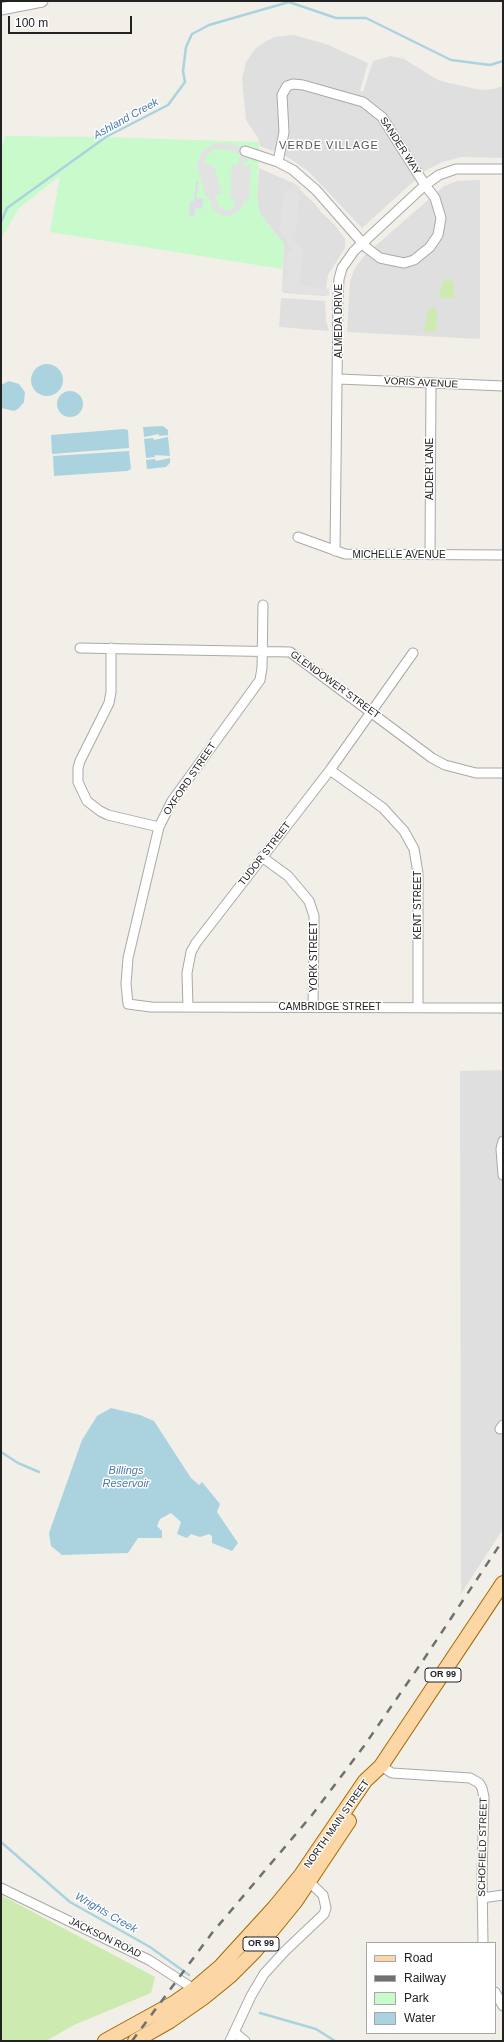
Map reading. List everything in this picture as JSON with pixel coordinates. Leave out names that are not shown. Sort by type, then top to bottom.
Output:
[{"type":"main road","name":"NORTH MAIN STREET","points":[[305,1878],[365,1781],[381,1766],[503,1583]]},
{"type":"main road","name":"OR 99","points":[[105,2041],[174,2003],[199,1994],[230,1976],[255,1951],[282,1919],[305,1878]]},
{"type":"main road","name":"OR 99","points":[[135,2041],[170,2021],[199,1994]]},
{"type":"street","points":[[1,9],[42,1]]},
{"type":"street","name":"SANDER WAY","points":[[278,162],[284,132],[282,95],[287,86],[298,84],[358,100],[374,109],[388,125],[425,185]]},
{"type":"street","points":[[245,151],[278,162],[293,170],[316,190],[363,242],[380,258],[396,262],[404,263],[414,260],[427,251],[438,235],[441,218],[436,200],[425,185]]},
{"type":"street","name":"ALMEDA DRIVE","points":[[335,551],[339,379],[339,279],[346,260],[363,242],[425,185],[439,175],[456,169],[503,169]]},
{"type":"street","name":"VORIS AVENUE","points":[[339,379],[503,386]]},
{"type":"street","name":"ALDER LANE","points":[[430,555],[431,384]]},
{"type":"street","name":"MICHELLE AVENUE","points":[[298,537],[345,554],[503,555]]},
{"type":"street","name":"OXFORD STREET","points":[[158,1007],[128,1004],[126,984],[128,958],[160,827],[165,814],[180,790],[260,680],[262,605]]},
{"type":"street","name":"GLENDOWER STREET","points":[[80,648],[286,650],[295,654],[432,758],[445,765],[470,772],[503,773]]},
{"type":"street","points":[[111,648],[111,692],[109,703],[80,761],[77,775],[78,782],[87,801],[100,811],[108,815],[160,827]]},
{"type":"street","name":"TUDOR STREET","points":[[188,1007],[187,974],[191,952],[196,943],[330,770],[414,654]]},
{"type":"street","name":"KENT STREET","points":[[330,770],[383,808],[404,831],[414,849],[418,873],[418,1008]]},
{"type":"street","name":"YORK STREET","points":[[262,857],[288,876],[309,901],[314,916],[313,1007]]},
{"type":"street","name":"CAMBRIDGE STREET","points":[[158,1007],[503,1008]]},
{"type":"street","points":[[503,1141],[501,1149],[503,1175]]},
{"type":"street","name":"SCHOFIELD STREET","points":[[381,1766],[392,1773],[463,1777],[475,1780],[479,1783],[484,1797],[482,1898],[483,1942]]},
{"type":"street","name":"NORTH MAIN STREET","points":[[232,2037],[251,1996],[264,1974],[285,1951],[324,1914],[326,1908],[323,1895],[305,1878]]},
{"type":"street","name":"JACKSON ROAD","points":[[1,1888],[149,1960],[199,1994]]},
{"type":"street","points":[[482,1898],[503,1895]]},
{"type":"street","points":[[496,1994],[503,2006]]},
{"type":"street","points":[[232,2037],[245,2041]]},
{"type":"shaded area","points":[[294,35],[326,44],[368,63],[360,91],[363,92],[373,61],[391,56],[404,59],[438,80],[449,83],[481,90],[494,89],[503,86],[503,158],[462,157],[442,162],[425,171],[362,228],[308,171],[286,156],[260,146],[258,138],[246,120],[242,79],[246,62],[255,49],[266,41],[275,37]]},
{"type":"shaded area","points":[[216,143],[227,143],[259,151],[259,161],[249,159],[243,163],[244,167],[251,164],[249,199],[243,202],[242,207],[238,212],[229,216],[221,215],[213,209],[209,197],[206,197],[197,166],[203,150]],"holes":[[[214,149],[224,149],[239,153],[240,155],[238,166],[232,164],[230,197],[236,202],[232,209],[226,211],[218,205],[215,195],[222,194],[214,166],[205,163],[207,155]]]},
{"type":"shaded area","points":[[259,168],[293,183],[334,224],[345,239],[345,248],[328,275],[325,296],[284,293],[282,291],[284,244],[260,214],[257,198]]},
{"type":"shaded area","points":[[480,180],[480,339],[347,332],[350,281],[355,268],[365,255],[444,186],[457,181]]},
{"type":"shaded area","points":[[199,181],[196,198],[204,199],[202,209],[195,208],[194,216],[189,216],[190,202],[194,201],[196,182]]},
{"type":"shaded area","points":[[294,183],[301,188],[295,194],[300,195],[300,198],[295,233],[290,233],[303,251],[300,281],[304,286],[329,289],[329,296],[283,291],[285,274],[291,274],[292,272],[285,271],[286,251],[293,251],[280,232],[281,218],[284,194]]},
{"type":"shaded area","points":[[281,299],[325,301],[326,321],[329,331],[279,327]]},
{"type":"shaded area","points":[[503,1070],[503,1529],[461,1594],[460,1071]]},
{"type":"green space","points":[[5,136],[103,137],[259,142],[257,198],[260,214],[284,244],[282,269],[50,232],[60,176],[19,208],[1,239],[1,148]]},
{"type":"green space","points":[[449,279],[454,283],[454,298],[439,298],[442,282]]},
{"type":"green space","points":[[434,306],[437,314],[436,332],[424,331],[429,308]]},
{"type":"green space","points":[[1,1895],[155,1977],[151,1993],[74,2025],[46,2041],[1,2041]]},
{"type":"water","points":[[44,364],[50,364],[60,371],[63,380],[62,386],[56,393],[50,396],[44,396],[34,389],[31,383],[31,377],[38,367]]},
{"type":"water","points":[[9,381],[19,384],[25,392],[24,402],[14,411],[1,408],[1,385]]},
{"type":"water","points":[[70,391],[79,395],[83,404],[79,413],[70,417],[61,413],[57,404],[61,395]]},
{"type":"water","points":[[163,426],[168,430],[168,435],[159,436],[159,434],[144,437],[143,427]]},
{"type":"water","points":[[124,429],[128,430],[129,448],[52,454],[51,435]]},
{"type":"water","points":[[168,437],[170,456],[155,455],[155,457],[146,458],[144,439],[153,438],[154,440]]},
{"type":"water","points":[[129,451],[131,469],[127,471],[54,476],[53,456]]},
{"type":"water","points":[[170,458],[170,463],[166,467],[147,469],[146,460],[155,459],[156,461]]},
{"type":"water","name":"Billings Reservoir","points":[[111,1408],[140,1415],[154,1421],[191,1478],[199,1485],[202,1482],[220,1504],[217,1512],[238,1543],[232,1551],[212,1543],[212,1536],[209,1534],[200,1537],[191,1534],[187,1538],[177,1534],[181,1522],[171,1513],[160,1519],[157,1526],[162,1531],[162,1538],[138,1538],[128,1553],[62,1555],[51,1546],[49,1533],[82,1440],[97,1416]]},
{"type":"waterway","name":"Ashland Creek","points":[[1,222],[7,208],[106,137],[168,105],[185,82],[183,71],[186,47],[192,34],[209,25],[289,2],[336,18],[366,18],[451,60],[490,65],[503,61]]},
{"type":"waterway","points":[[1,1452],[18,1463],[39,1472]]},
{"type":"waterway","name":"Wrights Creek","points":[[1,1842],[70,1902],[150,1947],[189,1975]]},
{"type":"waterway","name":"Wrights Creek","points":[[260,2013],[316,2029],[335,2041]]},
{"type":"railway","points":[[132,2041],[212,1933],[312,1815],[364,1746],[503,1540]]},
{"type":"district","name":"VERDE VILLAGE","points":[[329,146]]}]
